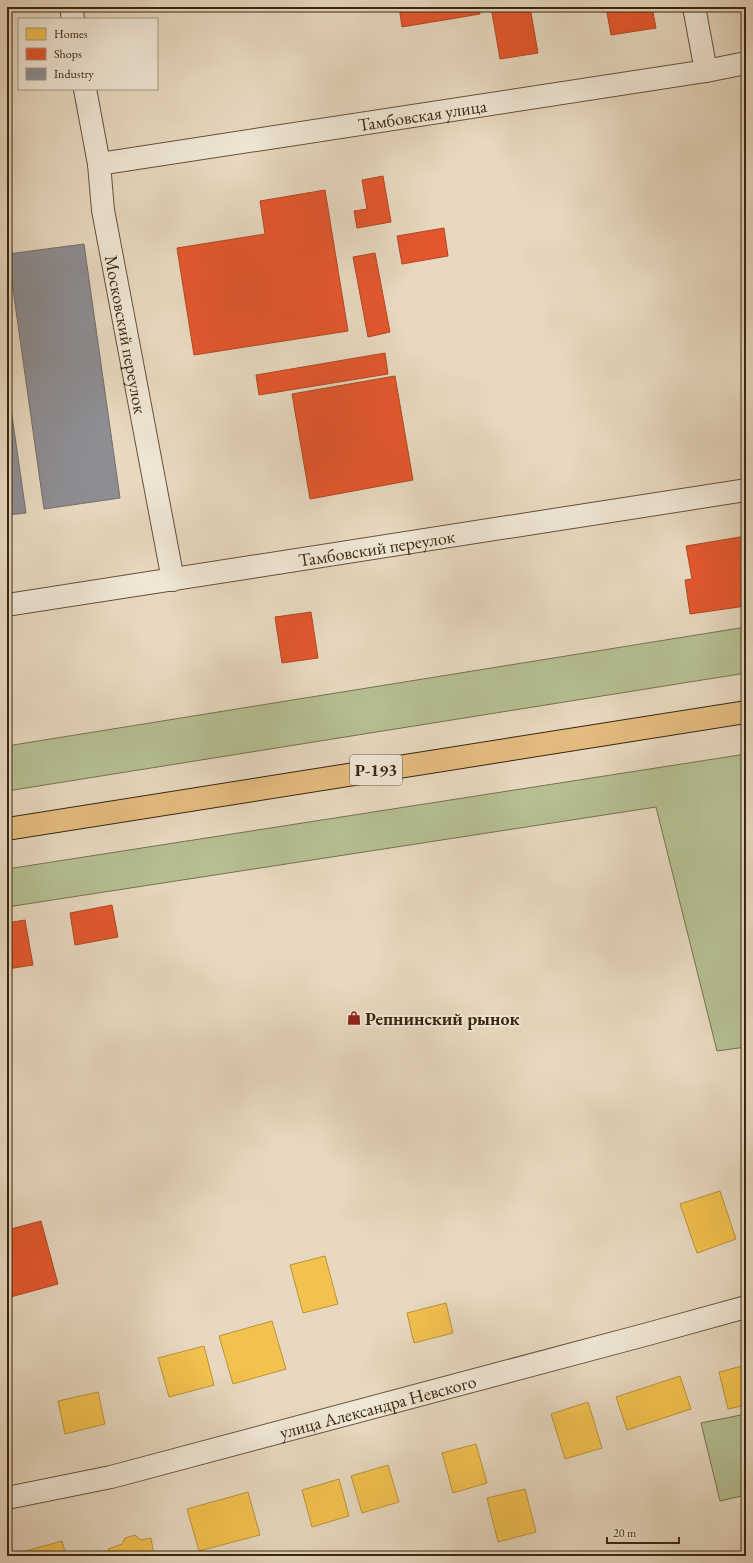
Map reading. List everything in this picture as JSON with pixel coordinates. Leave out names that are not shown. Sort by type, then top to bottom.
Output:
[{"type":"highway","name":"Р-193","points":[[7,829],[746,712]]},
{"type":"street","points":[[70,7],[73,18]]},
{"type":"street","points":[[694,7],[706,71]]},
{"type":"street","name":"Тамбовская улица","points":[[99,164],[706,71],[746,63]]},
{"type":"street","name":"Московский переулок","points":[[85,90],[99,164],[104,210],[173,580]]},
{"type":"street","name":"Тамбовский переулок","points":[[7,605],[746,490]]},
{"type":"street","name":"улица Александра Невского","points":[[7,1498],[111,1477],[746,1307]]},
{"type":"green space","points":[[746,627],[746,673],[7,791],[7,746]]},
{"type":"green space","points":[[746,754],[746,1047],[717,1051],[656,807],[7,907],[7,869]]},
{"type":"green space","points":[[746,1414],[746,1495],[720,1501],[701,1423]]},
{"type":"building: Homes","points":[[720,1191],[736,1239],[697,1253],[680,1204]]},
{"type":"building: Homes","points":[[325,1256],[338,1304],[303,1313],[290,1265]]},
{"type":"building: Homes","points":[[446,1303],[453,1333],[414,1343],[407,1313]]},
{"type":"building: Homes","points":[[272,1321],[286,1369],[233,1384],[219,1336]]},
{"type":"building: Homes","points":[[204,1346],[214,1385],[169,1397],[158,1358]]},
{"type":"building: Homes","points":[[746,1365],[746,1405],[728,1409],[719,1372]]},
{"type":"building: Homes","points":[[680,1376],[691,1409],[627,1430],[616,1397]]},
{"type":"building: Homes","points":[[98,1392],[105,1424],[65,1434],[58,1401]]},
{"type":"building: Homes","points":[[588,1402],[602,1448],[565,1459],[551,1414]]},
{"type":"building: Homes","points":[[476,1444],[487,1483],[453,1493],[442,1453]]},
{"type":"building: Homes","points":[[388,1465],[399,1502],[362,1513],[351,1476]]},
{"type":"building: Homes","points":[[339,1479],[349,1516],[312,1527],[302,1490]]},
{"type":"building: Homes","points":[[525,1489],[536,1532],[498,1542],[487,1498]]},
{"type":"building: Homes","points":[[248,1492],[260,1535],[199,1551],[187,1509]]},
{"type":"building: Homes","points":[[135,1535],[141,1540],[151,1538],[154,1556],[110,1556],[108,1549],[122,1544],[125,1538]]},
{"type":"building: Homes","points":[[62,1541],[66,1556],[7,1556]]},
{"type":"building: Shops","points":[[399,7],[479,7],[480,14],[402,27]]},
{"type":"building: Shops","points":[[491,7],[530,7],[538,53],[500,59]]},
{"type":"building: Shops","points":[[606,7],[652,7],[656,28],[611,35]]},
{"type":"building: Shops","points":[[383,176],[391,222],[357,228],[354,211],[367,209],[362,180]]},
{"type":"building: Shops","points":[[325,190],[348,331],[194,355],[177,248],[265,234],[260,201]]},
{"type":"building: Shops","points":[[444,228],[448,256],[402,264],[397,236]]},
{"type":"building: Shops","points":[[375,253],[390,332],[368,337],[353,257]]},
{"type":"building: Shops","points":[[385,353],[388,374],[259,395],[256,375]]},
{"type":"building: Shops","points":[[395,376],[413,480],[310,499],[292,394]]},
{"type":"building: Shops","points":[[746,536],[746,606],[690,614],[685,580],[692,579],[686,546]]},
{"type":"building: Shops","points":[[311,612],[318,658],[282,663],[275,617]]},
{"type":"building: Shops","points":[[112,905],[118,937],[75,945],[70,913]]},
{"type":"building: Shops","points":[[25,920],[33,965],[7,969],[7,923]]},
{"type":"building: Shops","points":[[41,1221],[58,1284],[7,1298],[7,1230]]},
{"type":"building: Industry","points":[[84,244],[120,498],[44,509],[8,254]]},
{"type":"building: Industry","points":[[7,381],[26,513],[7,515]]},
{"type":"place","name":"Репнинский рынок","points":[[354,1018]]}]
